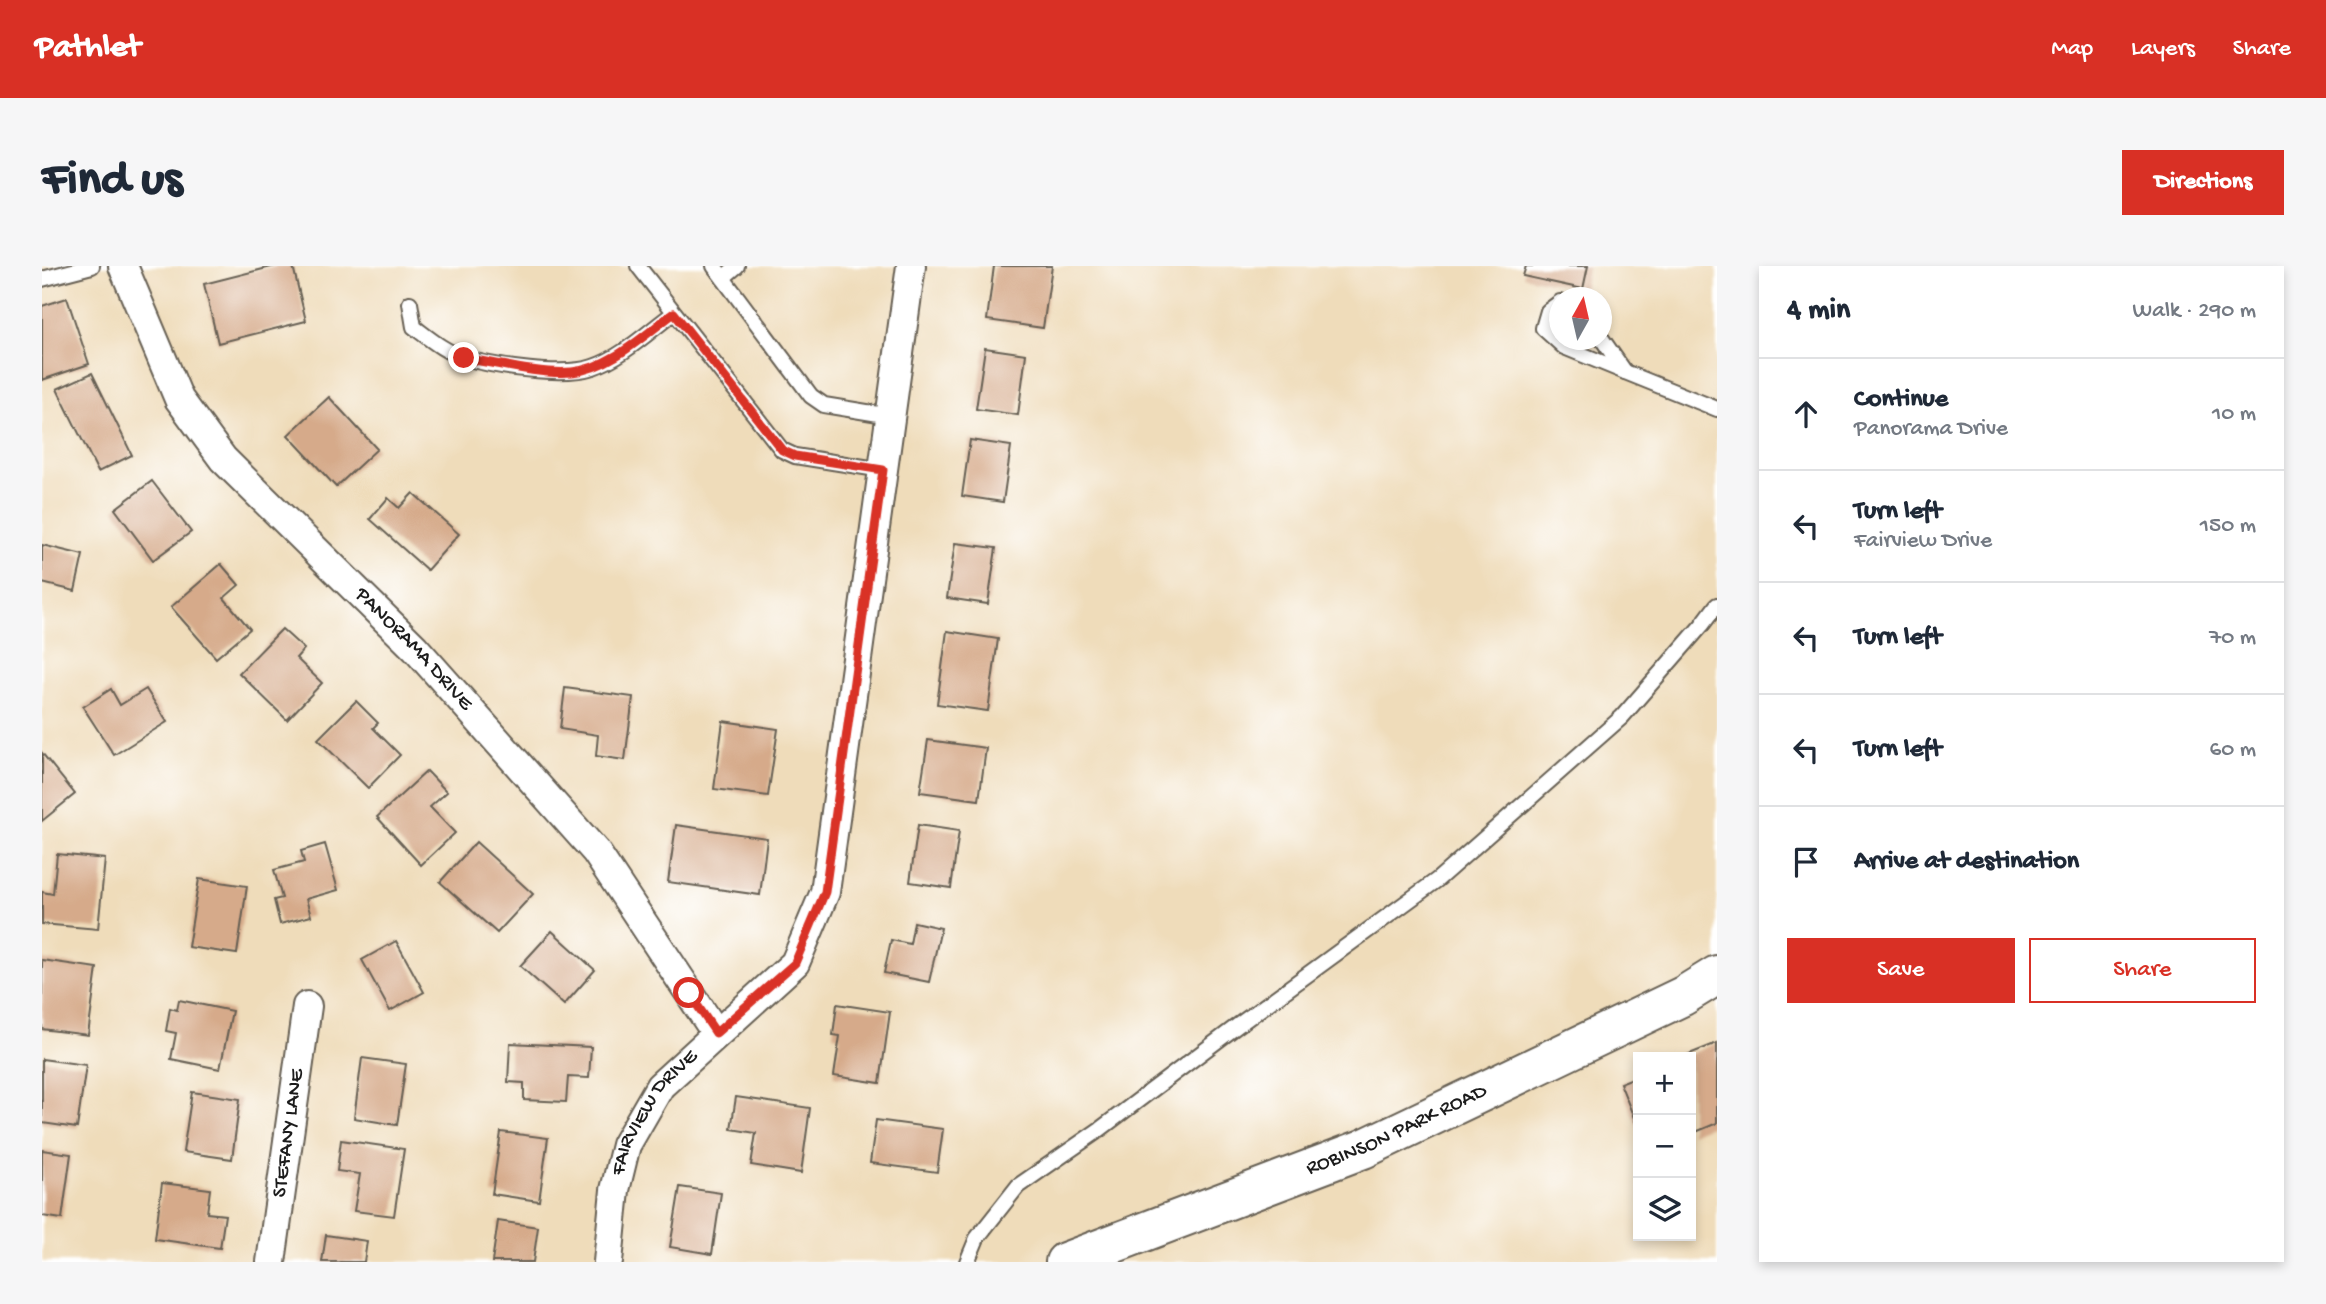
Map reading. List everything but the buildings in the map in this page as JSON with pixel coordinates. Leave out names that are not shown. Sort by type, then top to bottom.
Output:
[{"type":"street","name":"PANORAMA DRIVE","points":[[122,266],[179,399],[223,459],[415,648],[596,852],[716,1033]]},
{"type":"street","name":"FAIRVIEW DRIVE","points":[[608,1262],[615,1190],[626,1145],[660,1086],[795,963],[825,892],[911,266]]},
{"type":"street","name":"ROBINSON PARK ROAD","points":[[1065,1262],[1363,1149],[1683,996],[1717,975]]},
{"type":"street","name":"STEFANY LANE","points":[[271,1262],[307,1006]]},
{"type":"lane","points":[[42,279],[92,266]]},
{"type":"lane","points":[[638,266],[782,450],[795,456],[883,470]]},
{"type":"lane","points":[[737,266],[718,272],[811,396],[824,405],[891,416]]},
{"type":"lane","points":[[410,303],[414,327],[440,347],[464,358],[535,370],[571,372],[595,366],[629,347],[674,313]]},
{"type":"lane","points":[[1549,310],[1543,328],[1549,333]]},
{"type":"lane","points":[[1571,350],[1717,409]]},
{"type":"lane","points":[[1609,350],[1625,372]]},
{"type":"lane","points":[[967,1262],[978,1238],[1018,1186],[1099,1130],[1248,1017],[1437,880],[1622,717],[1717,605]]},
{"type":"route","points":[[464,358],[535,370],[571,372],[595,366],[629,347],[674,313],[782,450],[795,456],[883,470],[825,892],[795,963],[716,1033],[689,993]]}]
